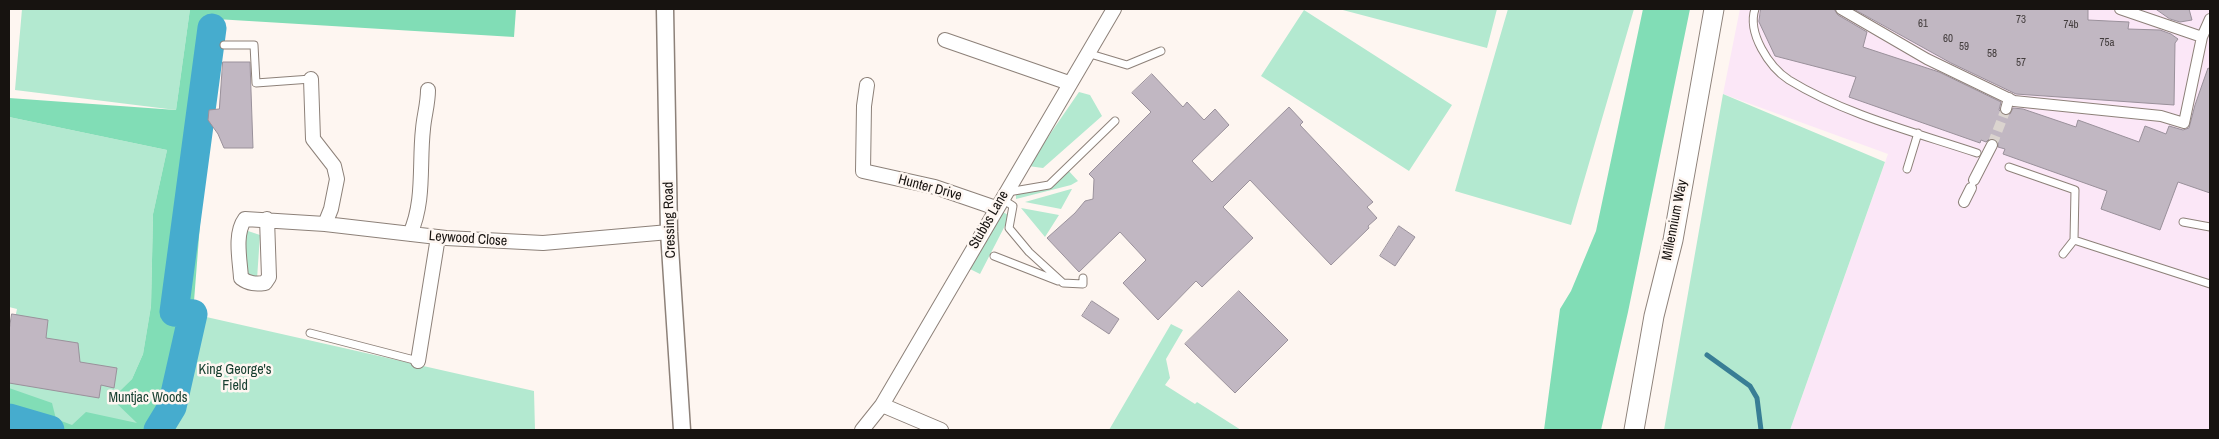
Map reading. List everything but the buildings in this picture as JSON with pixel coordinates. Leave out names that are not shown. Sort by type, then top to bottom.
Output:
[{"type":"main road","name":"Millennium Way","points":[[1634,430],[1654,316],[1673,240],[1714,9]]},
{"type":"street","name":"Cressing Road","points":[[665,9],[670,232],[682,430]]},
{"type":"street","name":"Stubbs Lane","points":[[862,430],[882,405],[1114,9]]},
{"type":"street","points":[[1841,9],[2007,104],[2014,101],[2162,116],[2184,123],[2202,37],[2210,19]]},
{"type":"street","points":[[2120,9],[2202,37]]},
{"type":"street","points":[[944,40],[1069,83]]},
{"type":"street","points":[[311,79],[313,139],[334,166],[337,179],[331,210],[325,224]]},
{"type":"street","name":"Hunter Drive","points":[[867,85],[864,106],[863,171],[1001,200]]},
{"type":"street","points":[[410,234],[417,218],[423,128],[428,106],[428,90]]},
{"type":"street","points":[[1964,202],[1992,145]]},
{"type":"street","name":"Leywood Close","points":[[267,219],[269,277],[265,283],[246,282],[241,278],[240,235],[241,224],[245,219],[267,219],[438,237],[543,244],[670,232]]},
{"type":"street","points":[[418,361],[438,237]]},
{"type":"street","points":[[882,405],[941,430]]},
{"type":"lane","points":[[1755,9],[1752,18],[1759,43],[1771,62],[1788,79],[1852,111],[1977,153]]},
{"type":"lane","points":[[224,45],[254,45],[256,83],[311,79]]},
{"type":"lane","points":[[1087,53],[1127,65],[1161,51]]},
{"type":"lane","points":[[1001,200],[1049,185],[1114,121]]},
{"type":"lane","points":[[1907,169],[1918,133]]},
{"type":"lane","points":[[2009,167],[2075,190],[2074,240],[2063,254]]},
{"type":"lane","points":[[1001,200],[1013,206],[1009,228],[1029,252],[1064,283]]},
{"type":"lane","points":[[2183,222],[2210,227]]},
{"type":"lane","points":[[2074,240],[2210,284]]},
{"type":"lane","points":[[994,256],[1064,283],[1083,284],[1083,278]]},
{"type":"lane","points":[[310,333],[418,361]]},
{"type":"shaded area","points":[[1740,9],[2210,9],[2210,430],[1790,430],[1888,154],[1723,94]]},
{"type":"green space","points":[[22,9],[190,9],[176,110],[15,90]]},
{"type":"green space","name":"Muntjac Woods","points":[[190,9],[516,9],[514,37],[216,19],[193,314],[172,407],[156,430],[50,430],[9,418],[9,388],[52,403],[56,419],[72,425],[86,412],[137,423],[112,399],[132,379],[143,354],[151,306],[153,214],[167,150],[9,117],[9,98],[176,110]]},
{"type":"green space","points":[[1339,9],[1497,9],[1487,48]]},
{"type":"green space","points":[[1508,9],[1634,9],[1571,225],[1455,191]]},
{"type":"green space","points":[[1643,9],[1690,9],[1628,312],[1601,430],[1544,430],[1560,309],[1571,291],[1596,231]]},
{"type":"green space","points":[[1304,10],[1452,105],[1409,171],[1261,76]]},
{"type":"green space","points":[[1079,92],[1090,95],[1102,116],[1043,168],[1028,166]]},
{"type":"green space","points":[[1723,94],[1885,162],[1790,430],[1664,430]]},
{"type":"green space","name":"King George's Field","points":[[9,117],[167,150],[153,214],[151,306],[143,354],[132,379],[113,399],[171,409],[182,375],[193,314],[534,391],[535,430],[9,430],[9,346],[17,309],[9,307]]},
{"type":"green space","points":[[1067,169],[1078,181],[1071,185],[1016,199],[1016,195],[1050,185]]},
{"type":"green space","points":[[1071,189],[1061,209],[1025,202]]},
{"type":"green space","points":[[1021,208],[1059,215],[1045,237]]},
{"type":"green space","points":[[1001,211],[1010,216],[980,274],[966,267]]},
{"type":"green space","points":[[245,230],[260,235],[257,279],[247,277]]},
{"type":"green space","points":[[1171,324],[1183,330],[1166,359],[1170,378],[1165,385],[1195,404],[1197,402],[1241,430],[1109,430]]},
{"type":"waterway","points":[[158,430],[172,407],[193,314],[174,312],[212,28]]},
{"type":"waterway","points":[[1707,355],[1750,386],[1757,398],[1761,430]]},
{"type":"waterway","points":[[9,418],[50,430]]},
{"type":"tunnel","points":[[1992,145],[2006,109]]}]
